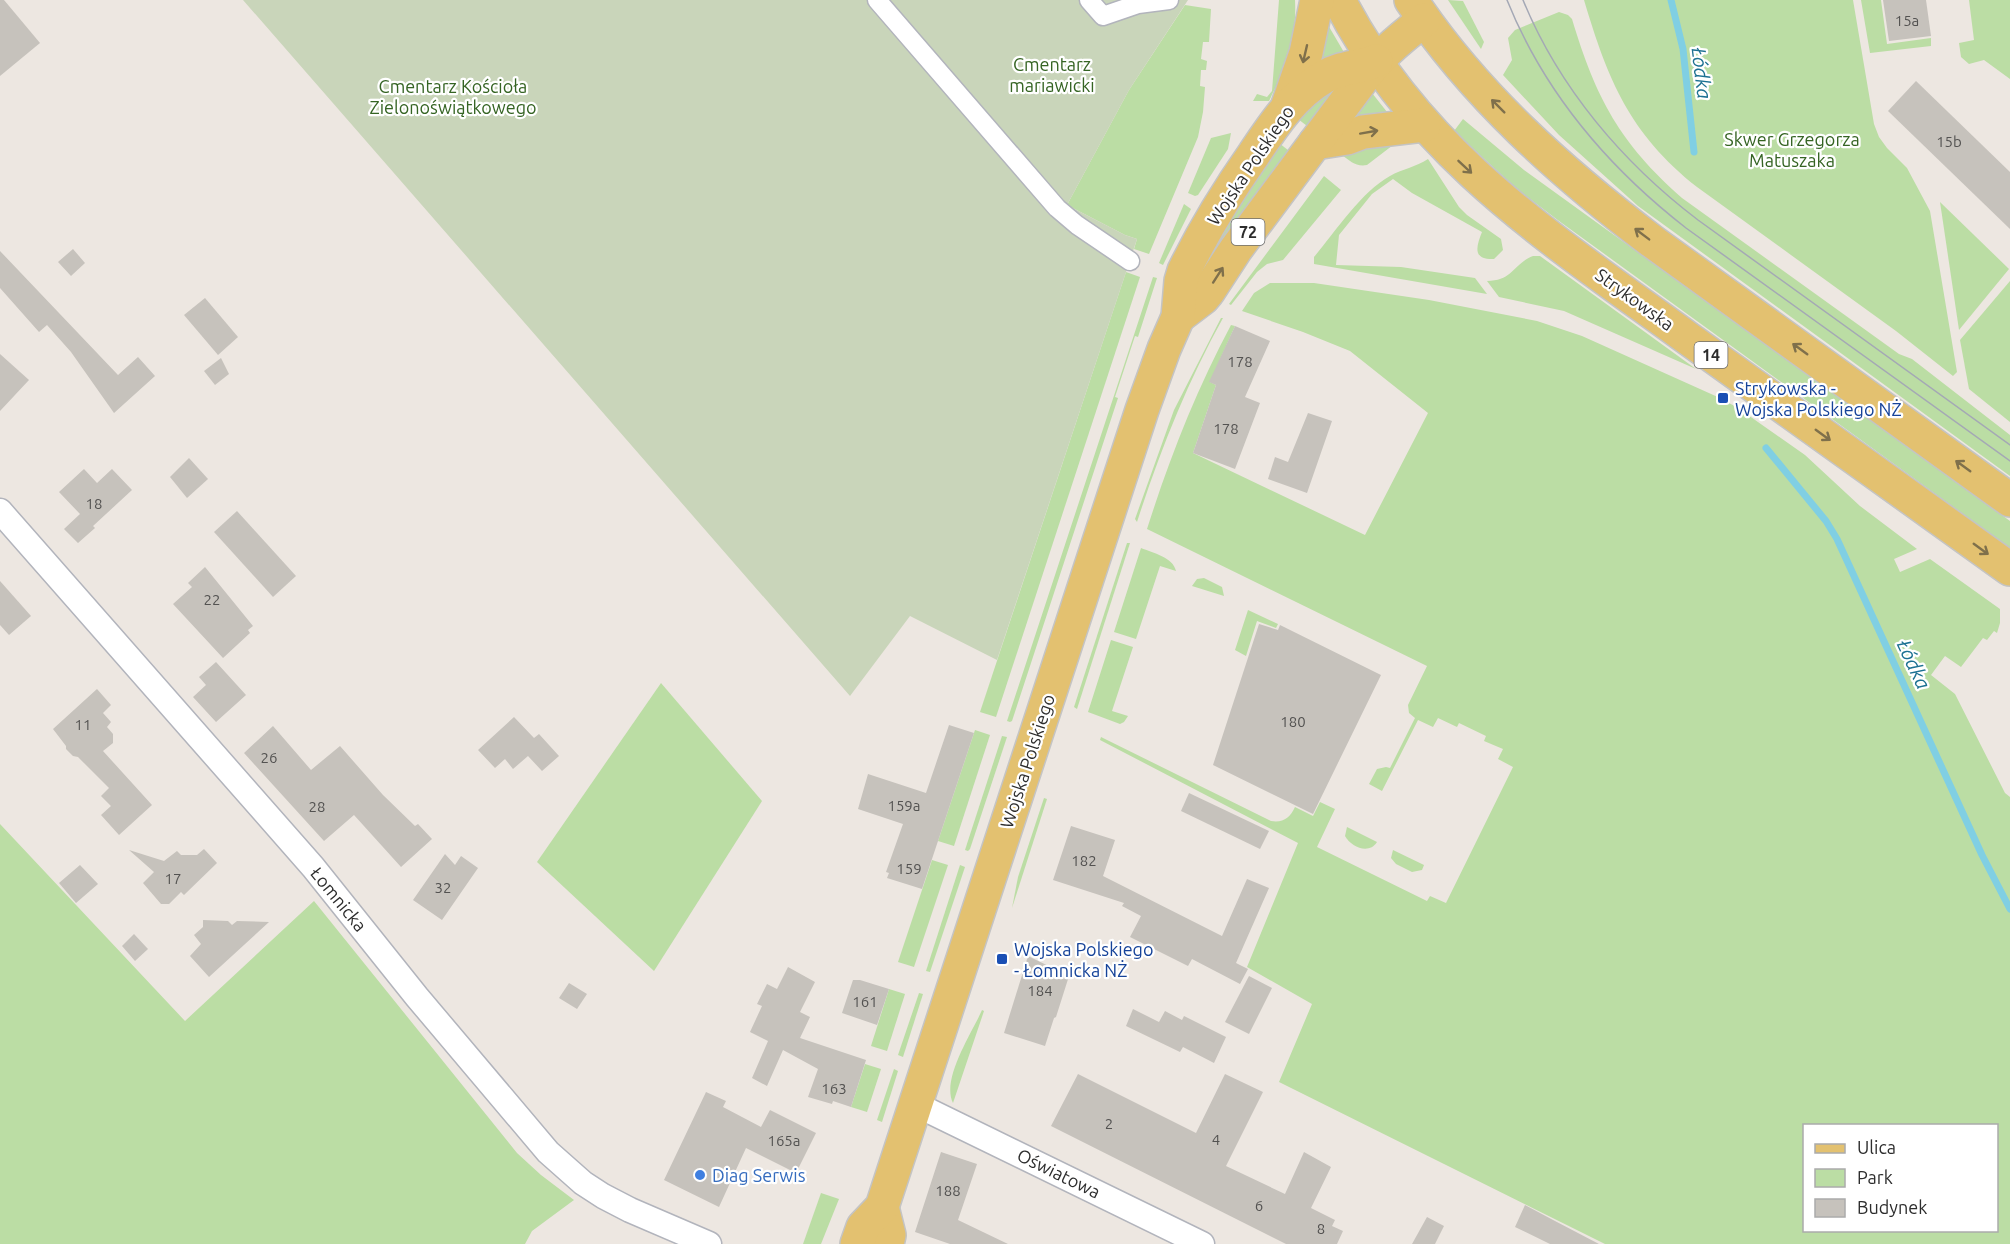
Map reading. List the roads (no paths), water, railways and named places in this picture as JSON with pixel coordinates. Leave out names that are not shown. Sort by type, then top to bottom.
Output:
[{"type":"main road","name":"72","points":[[1288,106],[1306,53],[1317,0]]},
{"type":"main road","name":"14","points":[[1339,0],[1376,61]]},
{"type":"main road","name":"Wojska Polskiego","points":[[1178,317],[1208,292],[1236,249],[1376,61],[1417,10]]},
{"type":"main road","points":[[1417,10],[1453,59],[1487,96],[1540,147],[1627,222],[2010,500]]},
{"type":"main road","name":"Wojska Polskiego","points":[[857,1244],[863,1227],[882,1207],[1138,421],[1178,317],[1181,281],[1199,241],[1241,173],[1288,106],[1309,86],[1327,75],[1376,61]]},
{"type":"main road","name":"Strykowska","points":[[1376,61],[1424,125],[1483,183],[1531,224],[2010,569]]},
{"type":"main road","points":[[1315,143],[1347,138],[1363,132],[1424,125]]},
{"type":"main road","points":[[882,1207],[889,1235],[887,1244]]},
{"type":"street","points":[[877,0],[1057,208],[1077,225],[1130,261]]},
{"type":"street","points":[[1089,0],[1103,16],[1138,3],[1169,0]]},
{"type":"street","name":"Łomnicka","points":[[0,511],[313,867],[417,997],[548,1152],[583,1183],[603,1196],[709,1244]]},
{"type":"street","name":"Oświatowa","points":[[915,1104],[1202,1244]]},
{"type":"waterway","name":"Łódka","points":[[1671,0],[1683,49],[1694,152]]},
{"type":"waterway","name":"Łódka","points":[[1766,448],[1826,521],[1837,539],[1982,855],[2010,909]]},
{"type":"tram line","points":[[1507,0],[1522,34],[1560,97],[1605,154],[1658,205],[1686,228],[2010,461]]},
{"type":"tram line","points":[[1523,0],[1538,32],[1574,93],[1619,149],[1670,198],[2010,445]]},
{"type":"place","name":"Strykowska - Wojska Polskiego NŻ","points":[[1723,398]]},
{"type":"place","name":"Wojska Polskiego - Łomnicka NŻ","points":[[1002,959]]},
{"type":"place","name":"Diag Serwis","points":[[700,1175]]},
{"type":"park label","name":"Cmentarz mariawicki","points":[[1052,74]]},
{"type":"park label","name":"Cmentarz Kościoła Zielonoświątkowego","points":[[453,96]]},
{"type":"park label","name":"Skwer Grzegorza Matuszaka","points":[[1792,149]]}]
